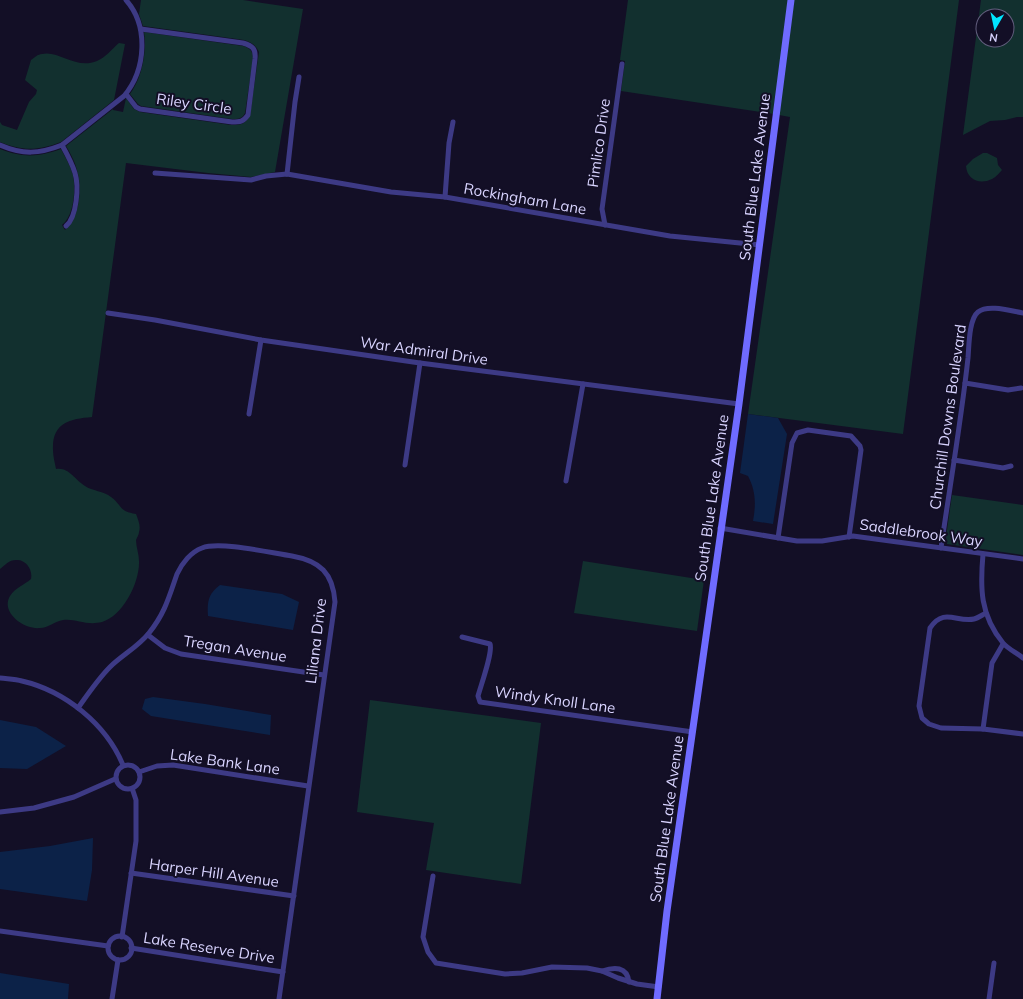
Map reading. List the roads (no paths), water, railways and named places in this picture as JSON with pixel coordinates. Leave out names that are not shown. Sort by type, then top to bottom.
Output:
[{"type":"main road","name":"South Blue Lake Avenue","points":[[657,999],[667,911],[693,732],[720,528],[739,404],[791,0]]},
{"type":"street","points":[[0,145],[9,149],[28,153],[51,149],[62,145],[126,94],[137,74],[141,55],[142,37],[136,14],[126,0]]},
{"type":"street","name":"Riley Circle","points":[[126,94],[136,107],[140,109],[232,122],[240,122],[245,119],[248,114],[256,52],[254,48],[243,43],[141,29]]},
{"type":"street","name":"Pimlico Drive","points":[[605,225],[602,209],[622,64]]},
{"type":"street","points":[[287,174],[299,77]]},
{"type":"street","points":[[445,197],[449,143],[453,122]]},
{"type":"street","points":[[62,145],[76,175],[74,214],[66,226]]},
{"type":"street","name":"Rockingham Lane","points":[[155,173],[251,180],[266,176],[287,174],[391,192],[445,197],[684,238],[760,246]]},
{"type":"street","name":"Churchill Downs Boulevard","points":[[941,548],[965,384],[972,323],[978,312],[986,308],[1023,313]]},
{"type":"street","name":"War Admiral Drive","points":[[108,313],[155,320],[261,340],[420,363],[739,404]]},
{"type":"street","points":[[249,414],[261,340]]},
{"type":"street","points":[[406,466],[420,363]]},
{"type":"street","points":[[566,481],[583,384]]},
{"type":"street","points":[[965,384],[1008,390],[1021,388]]},
{"type":"street","points":[[778,538],[792,443],[797,433],[808,430],[851,436],[860,446],[861,450],[849,537]]},
{"type":"street","points":[[954,460],[1003,468],[1011,466]]},
{"type":"street","name":"Saddlebrook Way","points":[[720,528],[796,541],[822,541],[853,536],[1023,559]]},
{"type":"street","name":"Liliana Drive","points":[[78,708],[110,667],[148,635],[158,622],[166,606],[181,566],[191,554],[202,548],[223,546],[301,558],[315,563],[330,578],[334,590],[335,602],[279,999]]},
{"type":"street","points":[[983,554],[980,583],[986,617],[1003,644],[1023,658]]},
{"type":"street","points":[[986,613],[973,619],[943,617],[935,620],[930,628],[919,706],[922,718],[929,724],[941,728],[983,729],[1023,734]]},
{"type":"street","name":"Tregan Avenue","points":[[148,635],[165,648],[181,654],[324,675]]},
{"type":"street","name":"Windy Knoll Lane","points":[[462,637],[490,644],[492,648],[478,696],[480,702],[693,732]]},
{"type":"street","points":[[983,729],[992,662],[1003,644]]},
{"type":"street","points":[[0,678],[21,680],[43,688],[78,708],[92,720],[108,739],[120,757],[123,765]]},
{"type":"street","points":[[127,764],[134,766],[139,772],[140,780],[132,788],[123,788],[116,779],[117,771],[123,765],[127,764]]},
{"type":"street","name":"Lake Bank Lane","points":[[139,772],[157,766],[174,765],[308,786]]},
{"type":"street","points":[[0,812],[34,808],[74,797],[116,779]]},
{"type":"street","points":[[122,937],[136,841],[136,800],[132,788]]},
{"type":"street","name":"Harper Hill Avenue","points":[[131,873],[294,896]]},
{"type":"street","points":[[433,876],[424,937],[428,952],[436,963],[505,974],[552,967],[587,968],[602,971],[629,982],[659,987]]},
{"type":"street","points":[[0,930],[108,946]]},
{"type":"street","points":[[122,937],[129,941],[132,948],[129,956],[118,960],[112,958],[108,946],[114,938],[122,937]]},
{"type":"street","name":"Lake Reserve Drive","points":[[132,948],[283,972]]},
{"type":"street","points":[[112,999],[118,960]]},
{"type":"street","points":[[989,999],[994,963]]},
{"type":"street","points":[[602,971],[622,969],[627,974],[629,982]]},
{"type":"water","points":[[748,414],[778,418],[787,434],[773,524],[753,521],[755,504],[753,487],[748,476],[740,473]]},
{"type":"water","points":[[220,585],[282,594],[299,602],[293,630],[208,616],[209,599],[216,588]]},
{"type":"water","points":[[153,697],[271,715],[270,735],[151,716],[142,709],[145,699]]},
{"type":"water","points":[[0,720],[36,727],[66,746],[27,769],[0,768]]},
{"type":"water","points":[[93,838],[92,870],[87,901],[0,889],[0,852],[50,846]]},
{"type":"water","points":[[0,973],[69,984],[68,999],[0,999]]}]
